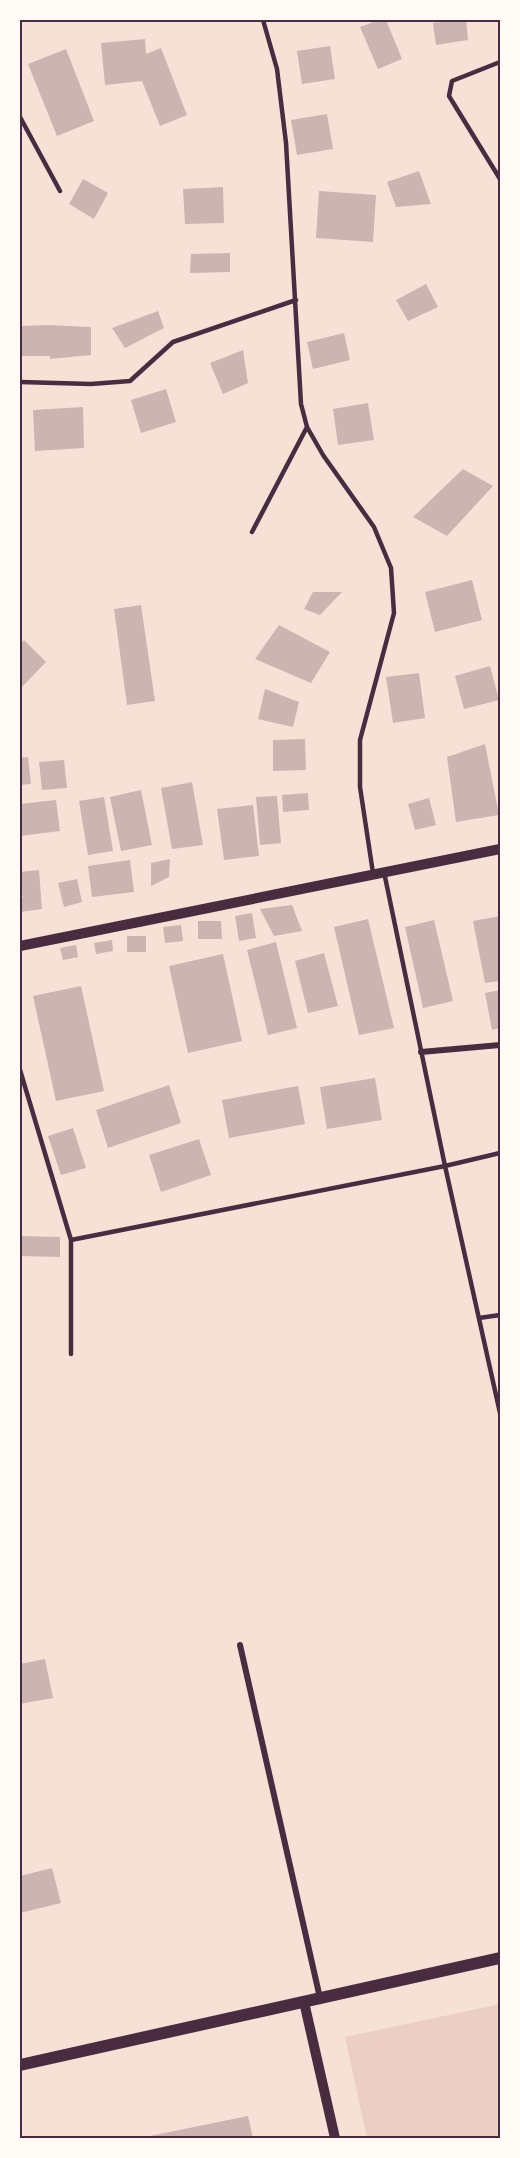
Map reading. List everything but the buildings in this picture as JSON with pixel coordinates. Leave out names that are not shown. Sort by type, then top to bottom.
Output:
[{"type":"main road","points":[[20,2065],[501,1958]]},
{"type":"street","points":[[20,946],[501,849]]},
{"type":"street","points":[[421,1052],[501,1045]]},
{"type":"street","points":[[240,1645],[320,1999]]},
{"type":"street","points":[[304,2002],[335,2139]]},
{"type":"lane","points":[[263,20],[277,69],[286,143],[301,404],[307,428],[323,455],[374,527],[391,568],[394,613],[360,740],[360,787],[501,1413]]},
{"type":"lane","points":[[501,62],[452,81],[449,96],[501,179]]},
{"type":"lane","points":[[20,117],[60,191]]},
{"type":"lane","points":[[20,382],[91,384],[130,381],[173,342],[296,300]]},
{"type":"lane","points":[[252,532],[307,428]]},
{"type":"lane","points":[[20,1070],[71,1240],[71,1354]]},
{"type":"lane","points":[[71,1240],[501,1153]]},
{"type":"lane","points":[[479,1318],[501,1315]]},
{"type":"shaded area","points":[[500,2004],[500,2138],[367,2138],[345,2037]]}]
